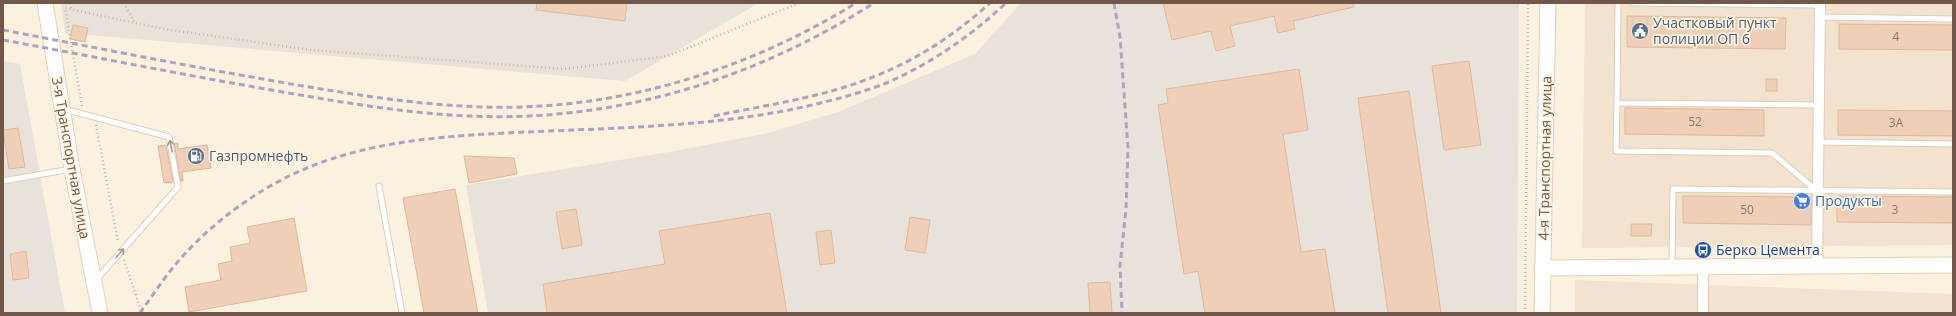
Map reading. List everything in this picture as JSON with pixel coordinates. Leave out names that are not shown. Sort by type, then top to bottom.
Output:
[{"type":"main road","name":"3-я Транспортная улица","points":[[45,3],[72,169],[100,313]]},
{"type":"main road","name":"4-я Транспортная улица","points":[[1542,313],[1548,3]]},
{"type":"main road","points":[[1542,268],[1953,265]]},
{"type":"street","points":[[1817,266],[1820,4]]},
{"type":"street","points":[[1702,313],[1703,267]]},
{"type":"lane","points":[[1618,3],[1616,151],[1772,152],[1817,190]]},
{"type":"lane","points":[[1633,3],[1820,4]]},
{"type":"lane","points":[[1820,17],[1953,18]]},
{"type":"lane","points":[[1617,103],[1818,105]]},
{"type":"lane","points":[[62,108],[169,137],[178,187],[94,282]]},
{"type":"lane","points":[[1818,142],[1953,144]]},
{"type":"lane","points":[[3,181],[72,169]]},
{"type":"lane","points":[[379,186],[402,313]]},
{"type":"lane","points":[[1672,267],[1673,189],[1953,192]]},
{"type":"path","points":[[70,3],[71,10]]},
{"type":"path","points":[[124,3],[135,23]]},
{"type":"path","points":[[84,114],[65,8],[164,29],[311,50],[564,69],[668,56],[799,3]]},
{"type":"path","points":[[1525,313],[1528,3]]},
{"type":"path","points":[[94,117],[121,251],[142,313]]},
{"type":"shaded area","points":[[61,3],[759,3],[625,81],[65,33]]},
{"type":"shaded area","points":[[1021,3],[1519,3],[1517,313],[488,313],[466,185],[675,151],[768,133],[838,112],[975,54]]},
{"type":"shaded area","points":[[1585,3],[1953,3],[1953,245],[1582,248]]},
{"type":"shaded area","points":[[3,61],[20,64],[65,313],[3,313]]},
{"type":"shaded area","points":[[1575,280],[1953,294],[1953,313],[1575,313]]},
{"type":"building","points":[[537,3],[627,3],[625,21],[536,10]]},
{"type":"building","points":[[1163,3],[1353,3],[1354,7],[1293,21],[1295,29],[1278,33],[1274,16],[1230,26],[1235,46],[1216,51],[1211,31],[1172,40]]},
{"type":"building","points":[[1627,16],[1786,18],[1785,49],[1627,47]]},
{"type":"building","points":[[1839,24],[1953,25],[1953,50],[1839,49]]},
{"type":"building","points":[[73,25],[88,28],[85,42],[70,39]]},
{"type":"building","points":[[1469,61],[1481,145],[1444,150],[1432,66]]},
{"type":"building","points":[[1299,69],[1308,130],[1283,134],[1301,252],[1325,249],[1335,313],[1205,313],[1198,271],[1184,274],[1158,105],[1168,103],[1166,89]]},
{"type":"building","points":[[1766,79],[1777,79],[1777,91],[1766,91]]},
{"type":"building","points":[[1409,91],[1441,313],[1388,313],[1358,98]]},
{"type":"building","points":[[1625,108],[1764,110],[1764,136],[1625,134]]},
{"type":"building","points":[[1838,110],[1953,111],[1953,136],[1838,135]]},
{"type":"building","points":[[18,128],[25,167],[9,169],[3,130]]},
{"type":"building","points":[[178,143],[178,149],[207,145],[211,168],[182,172],[183,181],[181,181],[174,144]]},
{"type":"building","points":[[166,145],[173,182],[164,183],[158,146]]},
{"type":"building","points":[[464,156],[514,158],[517,174],[469,183]]},
{"type":"building","points":[[455,189],[478,313],[424,313],[403,198]]},
{"type":"building","points":[[1683,196],[1811,197],[1811,225],[1683,223]]},
{"type":"building","points":[[1837,196],[1953,197],[1953,223],[1837,222]]},
{"type":"building","points":[[576,209],[582,245],[562,249],[556,212]]},
{"type":"building","points":[[770,213],[787,313],[547,313],[543,284],[665,264],[659,231]]},
{"type":"building","points":[[910,217],[930,220],[925,253],[905,250]]},
{"type":"building","points":[[294,218],[307,291],[189,312],[185,287],[221,280],[218,264],[232,261],[230,247],[250,243],[247,227]]},
{"type":"building","points":[[1631,224],[1652,224],[1651,236],[1631,236]]},
{"type":"building","points":[[831,230],[835,263],[820,265],[816,232]]},
{"type":"building","points":[[26,251],[29,278],[13,280],[10,254]]},
{"type":"building","points":[[1110,282],[1112,313],[1090,313],[1088,283]]},
{"type":"railway","points":[[3,30],[228,73],[357,95],[439,104],[522,107],[566,104],[610,98],[653,89],[696,77],[778,45],[818,25],[856,3]]},
{"type":"railway","points":[[3,40],[213,80],[385,108],[488,117],[523,116],[599,109],[682,91],[722,78],[800,45],[874,3]]},
{"type":"railway","points":[[714,116],[815,95],[855,84],[873,77],[905,63],[950,36],[990,3]]},
{"type":"railway","points":[[140,313],[171,270],[195,243],[239,206],[287,177],[340,156],[394,144],[449,137],[686,124],[758,115],[818,104],[867,90],[907,74],[966,37],[1006,3]]},
{"type":"railway","points":[[1114,3],[1120,37],[1128,148],[1126,209],[1120,266],[1122,313]]},
{"type":"place","name":"Участковый пункт полиции ОП 6","points":[[1640,31]]},
{"type":"place","name":"Газпромнефть","points":[[196,156]]},
{"type":"place","name":"Продукты","points":[[1802,201]]},
{"type":"place","name":"Берко Цемента","points":[[1703,250]]}]
